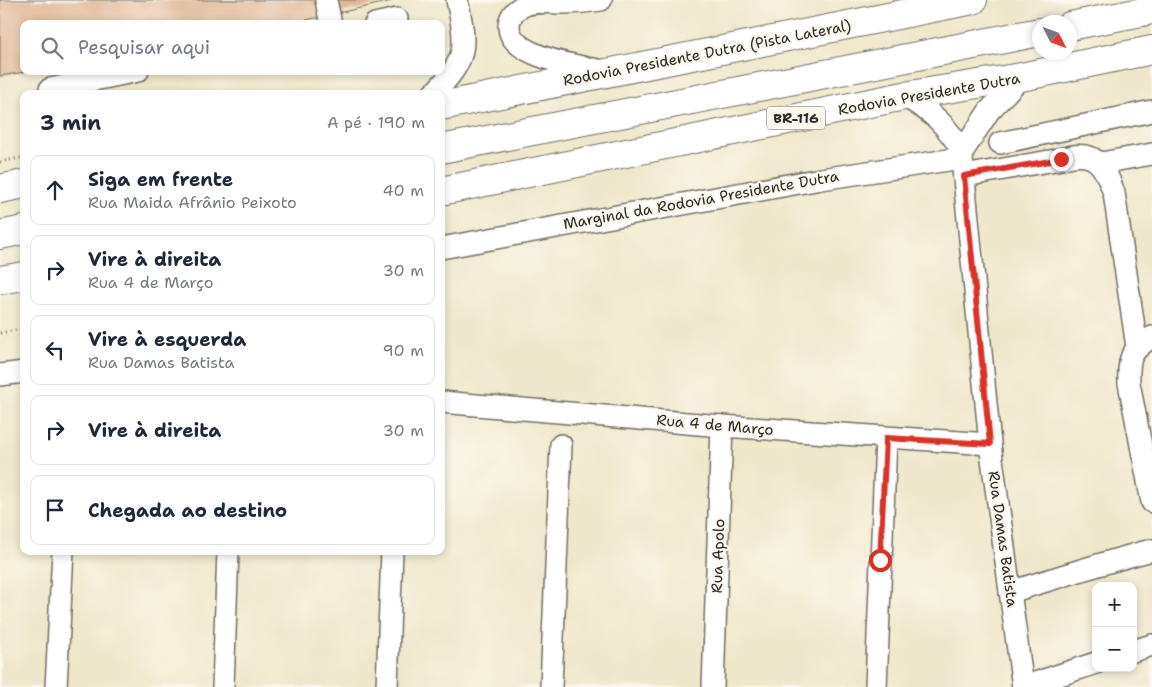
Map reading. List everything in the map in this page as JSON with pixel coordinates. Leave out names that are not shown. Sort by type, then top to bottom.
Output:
[{"type":"highway","name":"Rodovia Presidente Dutra (Pista Lateral)","points":[[445,105],[612,73],[932,4],[973,0]]},
{"type":"highway","points":[[1077,25],[1152,10]]},
{"type":"highway","name":"BR-116","points":[[445,148],[1032,34]]},
{"type":"highway","name":"Rodovia Presidente Dutra","points":[[445,189],[904,96],[1021,77],[1152,50]]},
{"type":"highway","points":[[0,189],[20,185]]},
{"type":"highway","points":[[0,235],[20,231]]},
{"type":"highway","points":[[0,280],[20,277]]},
{"type":"street","points":[[326,0],[330,20]]},
{"type":"street","points":[[436,90],[445,82],[458,64],[462,53],[464,42],[457,0]]},
{"type":"street","points":[[601,0],[531,3],[520,7],[514,13],[510,19],[509,27],[517,42],[530,53],[547,59],[612,73]]},
{"type":"street","points":[[393,20],[397,19]]},
{"type":"street","points":[[50,89],[118,75]]},
{"type":"street","points":[[963,162],[988,111],[1021,77]]},
{"type":"street","points":[[904,96],[925,108],[939,119],[963,162]]},
{"type":"street","points":[[1000,143],[1152,111]]},
{"type":"street","name":"Marginal da Rodovia Presidente Dutra","points":[[445,247],[821,178],[963,162],[1061,159],[1074,154],[1091,158],[1101,163]]},
{"type":"street","points":[[1152,154],[1101,163],[1107,172],[1114,193],[1145,342],[1132,354],[1128,364],[1129,383],[1152,502]]},
{"type":"street","name":"Rua Damas Batista","points":[[963,162],[990,444],[1023,687]]},
{"type":"street","points":[[0,375],[20,372]]},
{"type":"street","name":"Rua 4 de Março","points":[[445,402],[722,426],[990,444]]},
{"type":"street","name":"Rua Apolo","points":[[712,687],[722,426]]},
{"type":"street","points":[[876,687],[886,438]]},
{"type":"street","points":[[550,687],[561,446]]},
{"type":"street","points":[[1010,592],[1074,574],[1122,557],[1152,550]]},
{"type":"street","points":[[56,687],[63,555]]},
{"type":"street","points":[[223,687],[228,555]]},
{"type":"street","points":[[387,687],[392,555]]},
{"type":"street","points":[[1137,650],[1152,645]]},
{"type":"street","points":[[1023,687],[1092,664]]},
{"type":"path","points":[[0,162],[20,159]]},
{"type":"path","points":[[0,333],[20,329]]},
{"type":"building","points":[[0,0],[392,0],[306,20],[20,20],[20,73],[0,76]]},
{"type":"route","points":[[880,560],[886,438],[990,444],[964,176],[1061,159]]}]
